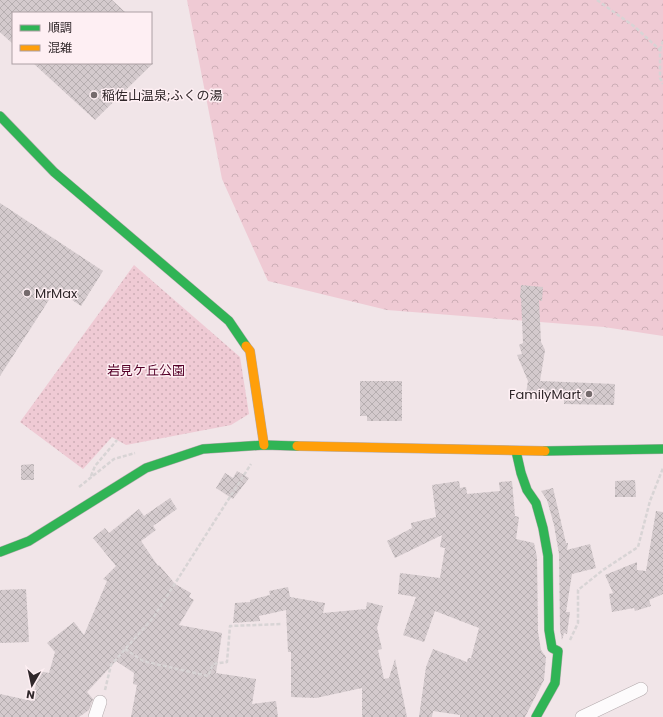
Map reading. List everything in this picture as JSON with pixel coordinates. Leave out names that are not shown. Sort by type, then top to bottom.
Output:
[{"type":"street","points":[[0,116],[54,172],[229,321],[250,351],[264,445]]},
{"type":"street","points":[[0,552],[29,542],[146,468],[202,449],[264,445],[516,451],[663,449]]},
{"type":"street","points":[[516,451],[523,479],[527,490],[536,503],[543,528],[548,556],[549,630],[552,648],[558,651],[555,683],[536,717]]},
{"type":"street","points":[[582,717],[641,689]]},
{"type":"street","points":[[95,717],[100,702]]},
{"type":"path","points":[[597,0],[635,27],[660,50]]},
{"type":"path","points":[[663,41],[660,50],[660,78],[663,84]]},
{"type":"path","points":[[90,478],[94,466],[117,440]]},
{"type":"path","points":[[100,702],[111,666],[153,618],[264,445]]},
{"type":"path","points":[[552,648],[567,647],[578,623],[578,590],[603,570],[638,547],[650,501],[663,468]]},
{"type":"path","points":[[125,649],[143,662],[208,676],[213,664],[227,662],[230,626],[282,624]]},
{"type":"green space","points":[[187,0],[663,0],[663,336],[604,327],[387,310],[268,281],[222,179]]},
{"type":"green space","name":"岩見ケ丘公園","points":[[134,265],[240,357],[249,414],[231,425],[126,445],[112,437],[83,469],[20,422]]},
{"type":"building","points":[[0,0],[112,0],[125,12],[12,12],[12,43],[0,32]]},
{"type":"building","name":"稲佐山温泉;ふくの湯","points":[[34,64],[152,64],[95,120]]},
{"type":"building","name":"MrMax","points":[[0,203],[103,271],[81,306],[56,289],[0,376]]},
{"type":"building","points":[[521,285],[543,287],[542,301],[539,300],[541,342],[545,350],[540,381],[615,384],[614,405],[564,404],[564,399],[538,395],[537,401],[534,394],[526,393],[528,381],[517,355],[522,354],[519,345],[523,343],[520,298]]},
{"type":"building","points":[[360,381],[402,381],[402,421],[367,421],[367,416],[360,416]]},
{"type":"building","points":[[34,464],[34,480],[21,480],[21,465]]},
{"type":"building","points":[[237,471],[249,478],[233,499],[216,488],[225,473],[233,478]]},
{"type":"building","points":[[635,480],[636,497],[615,497],[615,481]]},
{"type":"building","points":[[459,481],[460,488],[466,487],[467,494],[500,491],[499,482],[512,481],[515,516],[519,517],[516,539],[534,543],[537,557],[538,632],[541,650],[546,657],[544,680],[525,717],[460,717],[460,715],[433,711],[432,717],[419,717],[426,667],[433,649],[467,662],[468,658],[471,658],[479,628],[435,611],[424,642],[403,635],[416,597],[398,594],[400,573],[440,578],[445,548],[440,547],[442,535],[395,558],[387,541],[412,528],[411,523],[436,517],[432,485]]},
{"type":"building","points":[[553,488],[566,543],[568,543],[567,550],[590,544],[596,568],[572,574],[566,612],[570,612],[567,634],[564,633],[562,640],[560,629],[559,554],[554,525],[547,500],[541,491]]},
{"type":"building","points":[[170,498],[177,509],[153,526],[156,530],[141,541],[158,566],[159,565],[175,584],[191,593],[189,597],[194,600],[179,625],[222,633],[216,673],[256,679],[252,704],[276,701],[278,717],[131,717],[137,685],[133,684],[134,673],[116,661],[87,692],[93,699],[89,710],[79,717],[0,717],[0,694],[32,701],[39,671],[49,673],[55,652],[47,643],[74,622],[84,635],[107,581],[103,579],[116,566],[93,538],[105,528],[109,533],[139,509],[144,516]]},
{"type":"building","points":[[656,511],[663,512],[663,594],[649,600],[651,606],[635,611],[634,608],[612,612],[609,594],[613,593],[605,575],[637,562],[637,570],[646,571]]},
{"type":"building","points":[[288,587],[290,597],[325,603],[323,613],[366,609],[367,602],[383,606],[377,628],[382,649],[378,650],[384,679],[389,678],[395,659],[407,717],[362,717],[362,688],[316,698],[291,697],[291,652],[288,652],[286,610],[259,616],[260,621],[233,623],[235,603],[250,602],[250,600],[270,595],[269,591]]},
{"type":"building","points":[[26,589],[29,642],[0,643],[0,590]]},
{"type":"traffic: fast","points":[[0,116],[54,172],[229,321],[246,346]]},
{"type":"traffic: fast","points":[[0,552],[29,541],[146,468],[203,449],[264,445],[297,446]]},
{"type":"traffic: fast","points":[[545,451],[663,449]]},
{"type":"traffic: fast","points":[[516,451],[521,473],[527,490],[536,503],[543,528],[548,556],[549,630],[552,648],[558,651],[555,683],[536,717]]},
{"type":"traffic: slow","points":[[246,346],[250,351],[264,445]]},
{"type":"traffic: slow","points":[[297,446],[545,451]]},
{"type":"place","name":"稲佐山温泉;ふくの湯","points":[[94,95]]},
{"type":"place","name":"MrMax","points":[[27,293]]},
{"type":"place","name":"FamilyMart","points":[[589,394]]}]
